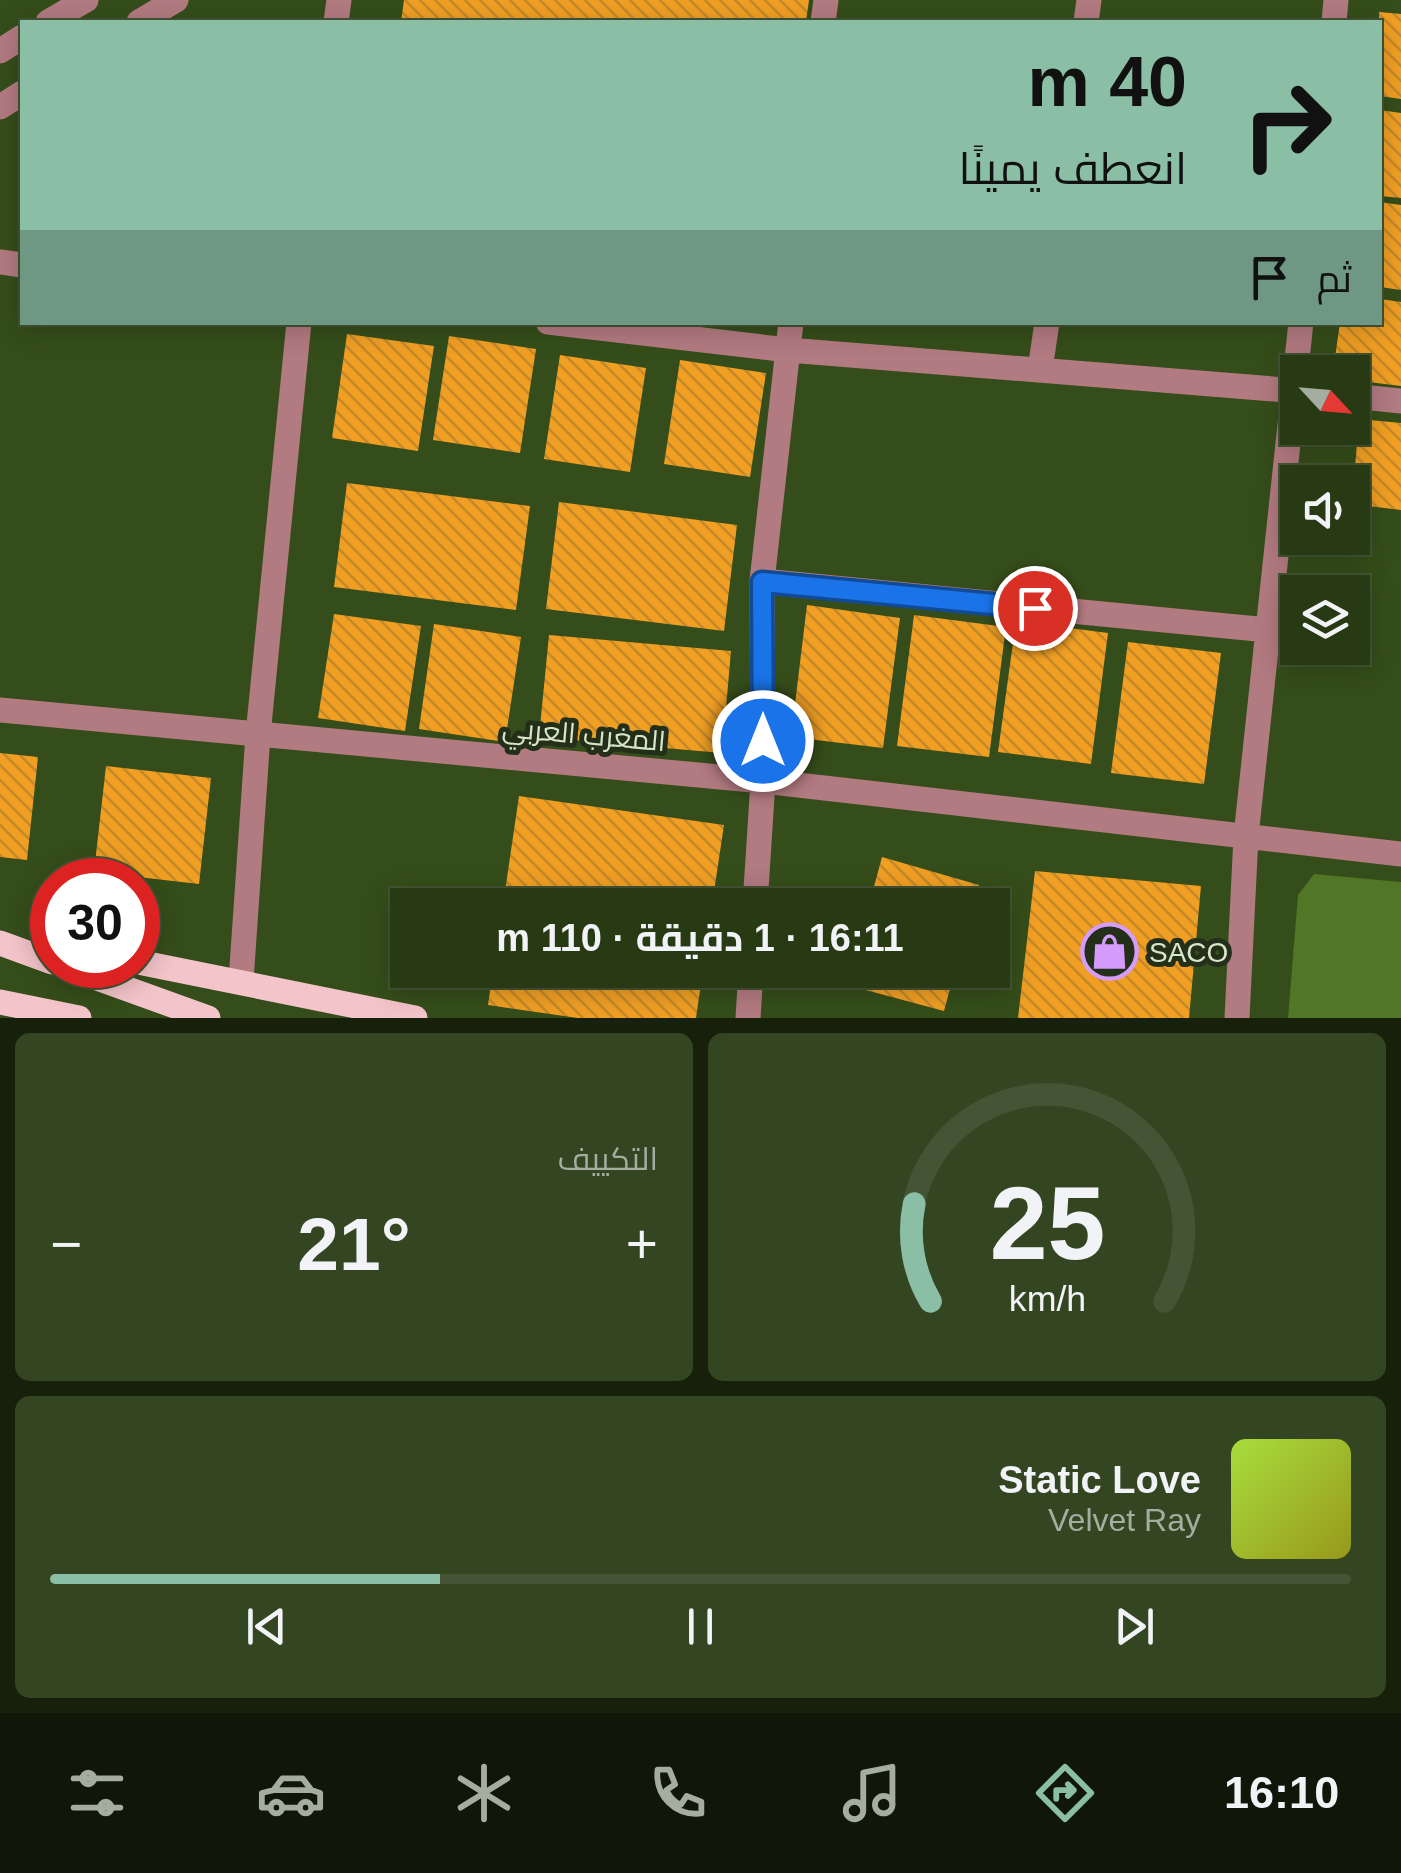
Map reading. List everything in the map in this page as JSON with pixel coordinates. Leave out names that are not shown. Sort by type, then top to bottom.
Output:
[{"type":"main road","points":[[0,940],[30,944]]},
{"type":"main road","points":[[0,940],[30,953]]},
{"type":"main road","points":[[160,966],[415,1018]]},
{"type":"main road","points":[[125,988],[208,1018]]},
{"type":"main road","points":[[0,1002],[79,1018]]},
{"type":"street","points":[[51,20],[86,0]]},
{"type":"street","points":[[142,20],[176,0]]},
{"type":"street","points":[[241,980],[258,735],[299,325]]},
{"type":"street","points":[[574,325],[788,350],[1280,389]]},
{"type":"street","points":[[757,888],[764,781],[762,582],[790,325]]},
{"type":"street","points":[[1040,370],[1047,325]]},
{"type":"street","points":[[1299,355],[1302,325]]},
{"type":"street","points":[[1370,398],[1401,401]]},
{"type":"street","points":[[1237,1018],[1246,836],[1290,445]]},
{"type":"street","points":[[762,582],[1268,630]]},
{"type":"street","name":"المغرب العربي","points":[[0,710],[764,781],[1401,854]]},
{"type":"street","points":[[748,1018],[750,988]]},
{"type":"green space","points":[[1314,874],[1401,882],[1401,1018],[1288,1018],[1298,895]]},
{"type":"building","points":[[404,0],[809,0],[806,20],[401,20]]},
{"type":"building","points":[[1379,12],[1401,14],[1401,99],[1382,96]]},
{"type":"building","points":[[1382,110],[1401,113],[1401,198],[1382,196]]},
{"type":"building","points":[[1382,202],[1401,205],[1401,290],[1382,287]]},
{"type":"building","points":[[1382,299],[1401,302],[1401,386],[1370,382],[1370,355],[1335,355],[1340,325],[1382,325]]},
{"type":"building","points":[[347,334],[434,346],[418,451],[332,438]]},
{"type":"building","points":[[449,336],[536,349],[520,453],[433,440]]},
{"type":"building","points":[[560,355],[646,368],[630,472],[544,459]]},
{"type":"building","points":[[680,360],[766,373],[750,477],[664,464]]},
{"type":"building","points":[[1370,420],[1401,423],[1401,510],[1370,506],[1370,465],[1355,465],[1357,445],[1370,445]]},
{"type":"building","points":[[347,483],[530,506],[516,610],[334,587]]},
{"type":"building","points":[[559,502],[737,525],[724,631],[546,609]]},
{"type":"building","points":[[807,605],[900,618],[883,748],[791,737]]},
{"type":"building","points":[[334,614],[421,626],[405,731],[318,718]]},
{"type":"building","points":[[914,615],[1006,627],[989,757],[897,746]]},
{"type":"building","points":[[1016,621],[1108,633],[1091,764],[998,752]]},
{"type":"building","points":[[434,624],[521,637],[505,742],[419,729]]},
{"type":"building","points":[[549,635],[731,651],[722,753],[539,737]]},
{"type":"building","points":[[1128,642],[1221,653],[1204,784],[1111,773]]},
{"type":"building","points":[[0,753],[38,757],[27,860],[0,857]]},
{"type":"building","points":[[106,766],[211,778],[199,884],[160,880],[160,858],[96,858]]},
{"type":"building","points":[[519,796],[724,825],[715,888],[505,888]]},
{"type":"building","points":[[882,857],[979,885],[978,888],[874,888]]},
{"type":"building","name":"SACO","points":[[1035,871],[1201,886],[1189,1018],[1018,1018]]},
{"type":"building","points":[[490,988],[700,988],[696,1018],[578,1018],[488,1005]]},
{"type":"building","points":[[858,988],[950,988],[944,1011]]},
{"type":"place","name":"SACO","points":[[1110,952]]},
{"type":"route","points":[[763,741],[762,582],[1035,608]]}]
